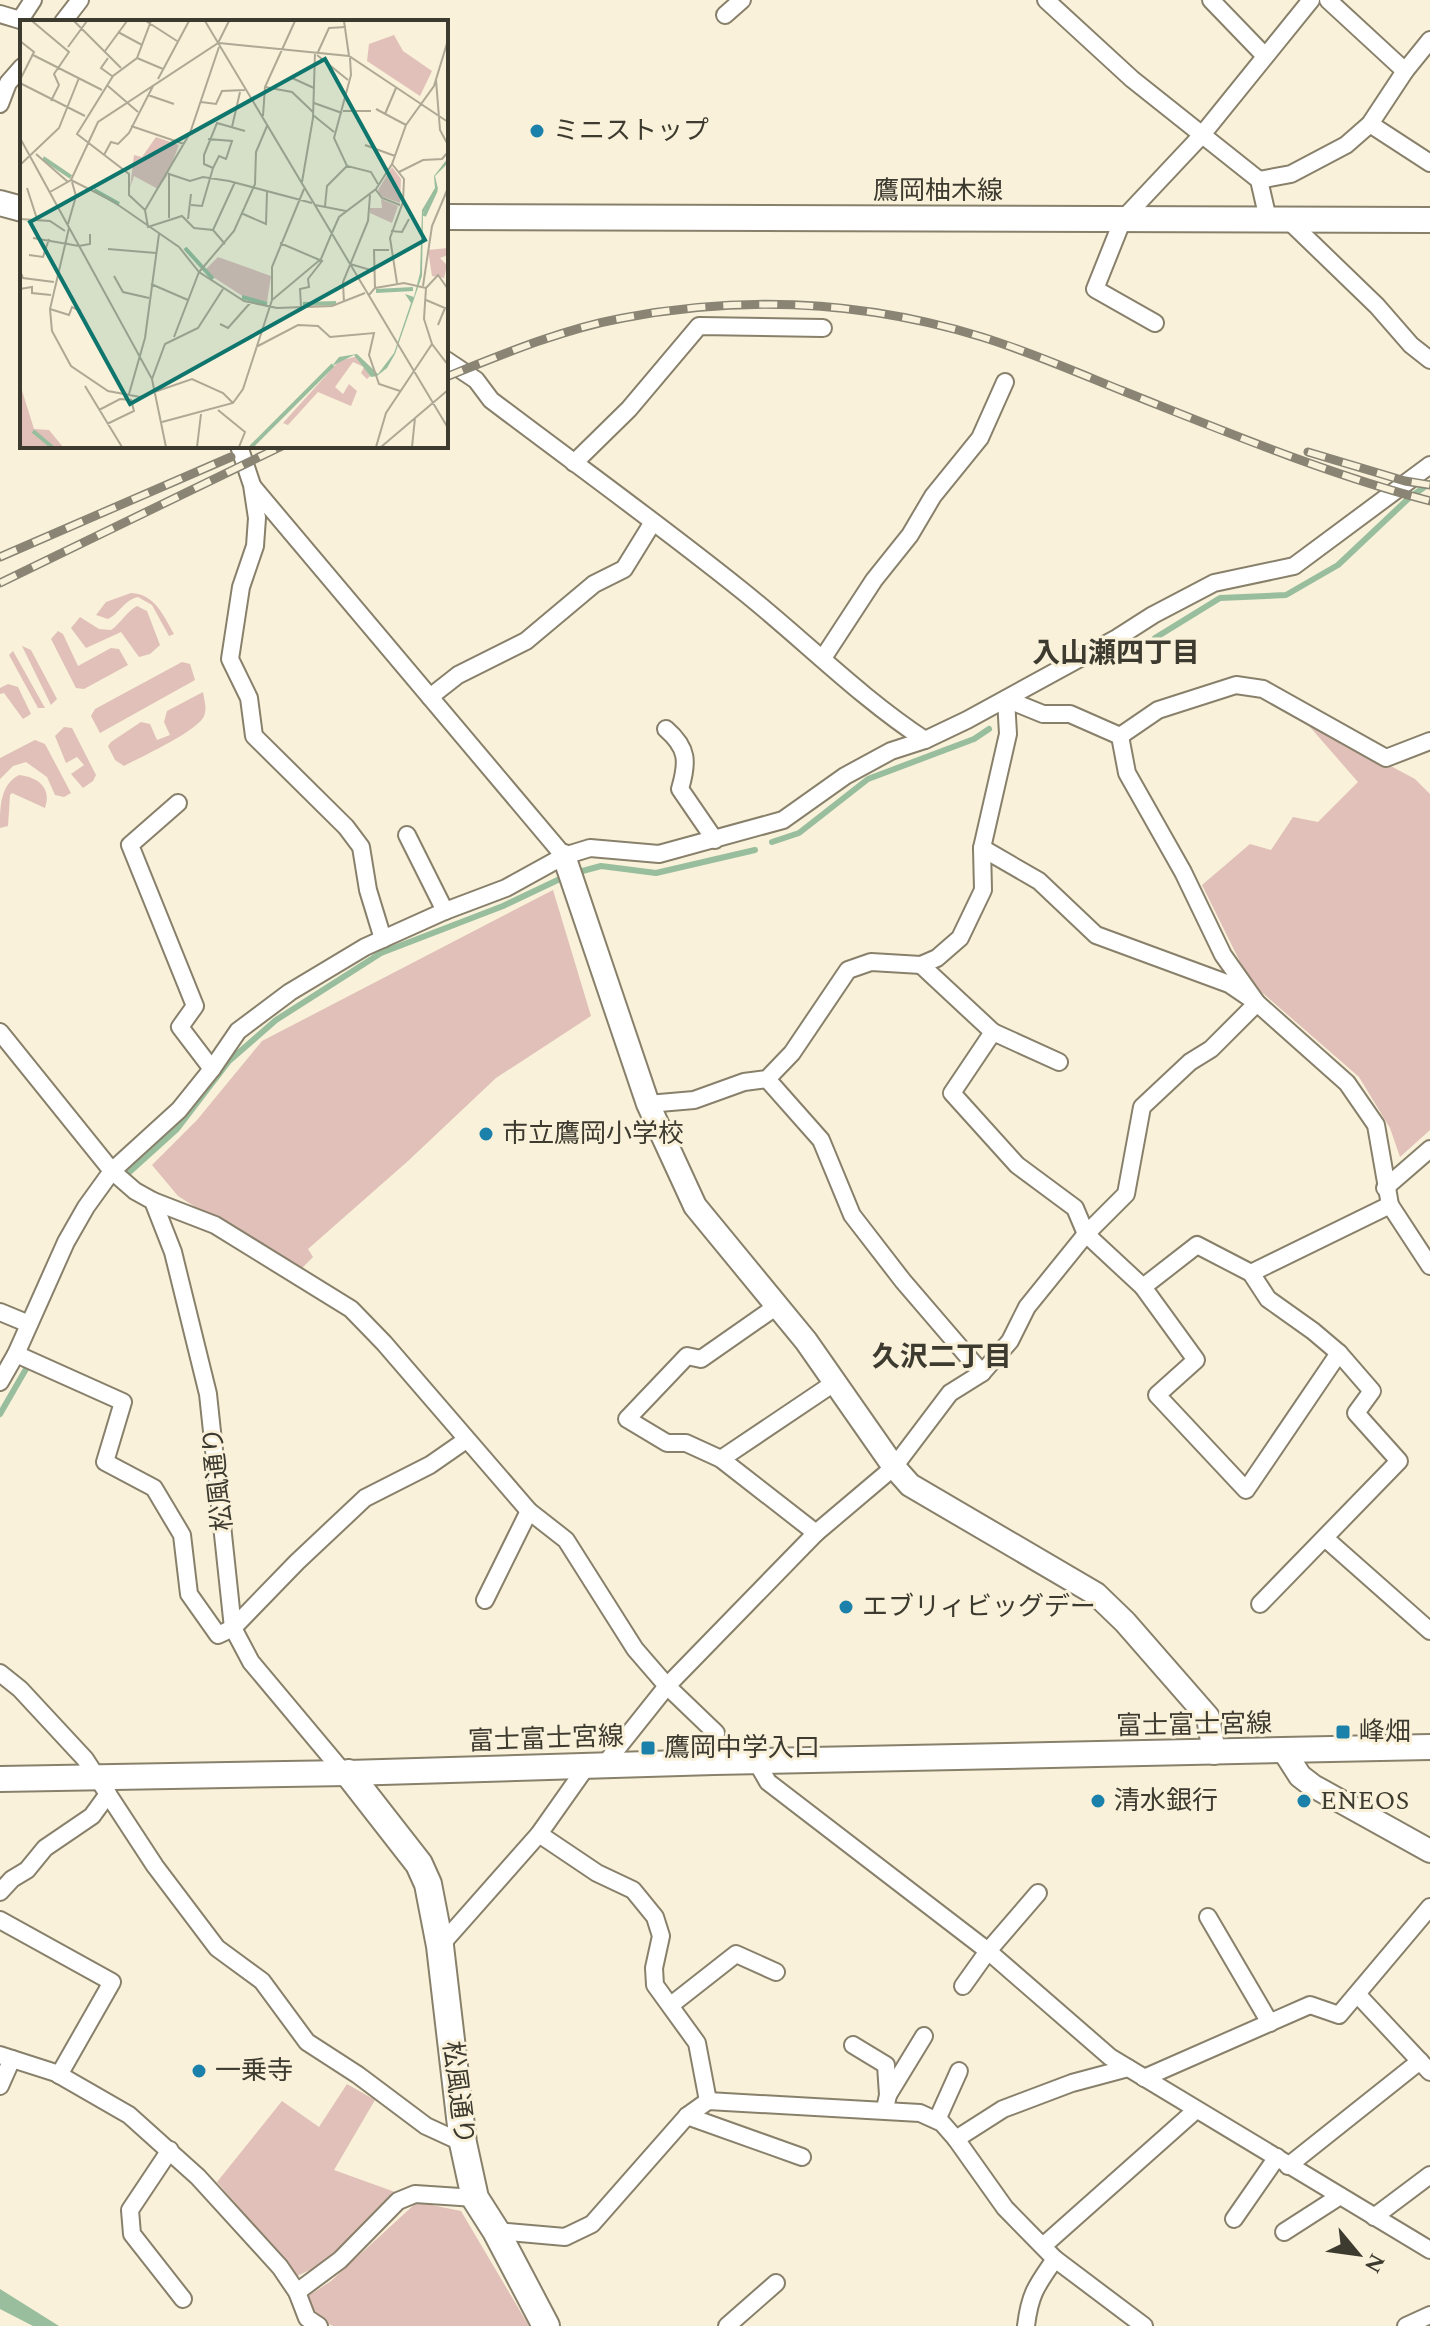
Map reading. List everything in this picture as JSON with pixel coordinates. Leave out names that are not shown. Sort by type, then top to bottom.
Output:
[{"type":"main road","points":[[0,203],[20,208]]},
{"type":"main road","name":"鷹岡柚木線","points":[[448,217],[1430,220]]},
{"type":"main road","name":"富士富士宮線","points":[[0,1779],[102,1785],[596,1765],[1430,1747]]},
{"type":"main road","name":"松風通り","points":[[346,1773],[419,1864],[431,1893],[463,2143],[475,2198],[546,2326]]},
{"type":"street","points":[[0,14],[20,20],[33,0]]},
{"type":"street","points":[[65,20],[80,0]]},
{"type":"street","points":[[725,15],[742,0]]},
{"type":"street","points":[[1046,0],[1132,79],[1259,180],[1278,220],[1377,306],[1411,345],[1430,360]]},
{"type":"street","points":[[1211,0],[1265,56]]},
{"type":"street","points":[[1155,323],[1095,289],[1123,219],[1201,136],[1311,0]]},
{"type":"street","points":[[1328,0],[1405,71]]},
{"type":"street","points":[[1259,180],[1291,174],[1346,145],[1370,124],[1405,71],[1427,49]]},
{"type":"street","points":[[0,104],[8,83],[20,69]]},
{"type":"street","points":[[1370,124],[1430,163]]},
{"type":"street","points":[[574,463],[629,409],[699,326],[823,328]]},
{"type":"street","points":[[448,361],[476,380],[491,400],[740,589],[882,712],[925,740]]},
{"type":"street","points":[[823,658],[874,580],[910,535],[933,496],[980,438],[1005,382]]},
{"type":"street","points":[[240,448],[252,485],[257,518],[255,546],[241,587],[230,659],[249,698],[254,736],[346,827],[361,847],[368,890],[383,939]]},
{"type":"street","points":[[0,1382],[16,1354],[66,1242],[86,1207],[114,1173],[179,1110],[238,1031],[290,992],[383,939],[506,888],[590,848],[659,854],[783,820],[845,776],[891,751],[925,740],[1006,699],[1214,583],[1294,566],[1430,465]]},
{"type":"street","points":[[252,485],[565,860],[648,1104],[695,1206],[837,1381],[894,1467],[910,1485],[1096,1594],[1125,1622],[1208,1717],[1214,1753]]},
{"type":"street","points":[[430,697],[458,675],[526,641],[594,584],[624,569],[653,522]]},
{"type":"street","points":[[1120,736],[1158,710],[1236,685],[1263,689],[1386,758],[1430,741]]},
{"type":"street","points":[[1006,699],[1043,714],[1070,714],[1120,736]]},
{"type":"street","points":[[648,1104],[694,1100],[744,1082],[767,1079],[792,1053],[848,970],[871,962],[921,965],[937,958],[960,938],[983,890],[982,848],[1008,734],[1006,699]]},
{"type":"street","points":[[666,729],[680,741],[687,767],[680,789],[715,840]]},
{"type":"street","points":[[1120,736],[1127,773],[1183,872],[1223,955],[1257,1003]]},
{"type":"street","points":[[178,803],[130,845],[195,1006],[180,1027],[212,1069]]},
{"type":"street","points":[[407,835],[445,911]]},
{"type":"street","points":[[982,848],[1039,881],[1096,935],[1229,984],[1257,1003],[1347,1083],[1376,1125],[1390,1205],[1430,1266]]},
{"type":"street","points":[[921,965],[993,1032],[1059,1062]]},
{"type":"street","points":[[440,1946],[667,1686],[816,1533],[894,1467],[950,1393],[982,1373],[1010,1341],[1027,1307],[1086,1234],[1126,1194],[1142,1107],[1190,1062],[1211,1049],[1257,1003]]},
{"type":"street","points":[[0,1032],[114,1173],[135,1191],[215,1225],[351,1309],[529,1511],[566,1540],[635,1649],[667,1686],[716,1733],[714,1762]]},
{"type":"street","points":[[993,1032],[952,1093],[1017,1165],[1075,1208],[1086,1234],[1143,1287],[1196,1360],[1157,1395],[1246,1490],[1339,1353]]},
{"type":"street","points":[[767,1079],[821,1140],[852,1215],[903,1281],[982,1373]]},
{"type":"street","points":[[1385,1188],[1430,1149]]},
{"type":"street","name":"松風通り","points":[[153,1201],[173,1252],[208,1394],[233,1628],[251,1662],[346,1773]]},
{"type":"street","points":[[1251,1273],[1390,1205]]},
{"type":"street","points":[[1143,1287],[1197,1245],[1251,1273],[1268,1299],[1339,1353],[1372,1391],[1356,1413],[1399,1461],[1260,1604]]},
{"type":"street","points":[[777,1306],[701,1359],[687,1356],[627,1419],[667,1443],[686,1443],[721,1459],[816,1533]]},
{"type":"street","points":[[0,1312],[29,1324]]},
{"type":"street","points":[[16,1354],[123,1402],[105,1462],[154,1488],[182,1535],[189,1594],[218,1635],[233,1628],[365,1498],[430,1465],[466,1440]]},
{"type":"street","points":[[721,1459],[837,1381]]},
{"type":"street","points":[[485,1600],[529,1511]]},
{"type":"street","points":[[1326,1539],[1430,1631]]},
{"type":"street","points":[[0,1673],[20,1689],[85,1759],[155,1866],[217,1948],[262,1981],[307,2042],[358,2075],[426,2126],[463,2143]]},
{"type":"street","points":[[1284,1751],[1300,1776],[1313,1786],[1430,1851]]},
{"type":"street","points":[[756,1761],[768,1782],[988,1951],[1110,2057],[1430,2250]]},
{"type":"street","points":[[0,1892],[12,1879],[27,1870],[45,1848],[92,1816],[102,1785]]},
{"type":"street","points":[[539,1834],[597,1873],[633,1890],[655,1917],[661,1936],[654,1968],[655,1985],[697,2043],[708,2101]]},
{"type":"street","points":[[963,1986],[988,1951],[1038,1893]]},
{"type":"street","points":[[1144,2078],[1310,2005],[1339,2015],[1430,1907]]},
{"type":"street","points":[[1208,1917],[1270,2023]]},
{"type":"street","points":[[0,1920],[112,1982],[59,2075]]},
{"type":"street","points":[[671,2005],[736,1954],[776,1972]]},
{"type":"street","points":[[1234,2219],[1283,2161],[1425,2067],[1358,1995]]},
{"type":"street","points":[[886,2102],[924,2036]]},
{"type":"street","points":[[853,2045],[886,2065],[886,2102]]},
{"type":"street","points":[[0,2086],[6,2057],[59,2075],[129,2115],[170,2150],[280,2267],[297,2292],[307,2318],[319,2326]]},
{"type":"street","points":[[956,2139],[1003,2109],[1072,2083],[1128,2068]]},
{"type":"street","points":[[937,2120],[959,2071]]},
{"type":"street","points":[[496,2231],[565,2237],[592,2224],[687,2116],[708,2101],[886,2102],[937,2120],[956,2139],[1005,2208],[1055,2259],[1144,2326]]},
{"type":"street","points":[[1043,2246],[1196,2110]]},
{"type":"street","points":[[687,2116],[802,2157]]},
{"type":"street","points":[[170,2150],[130,2210],[132,2234],[183,2299]]},
{"type":"street","points":[[1374,2217],[1430,2175]]},
{"type":"street","points":[[297,2292],[340,2260],[398,2201],[415,2194],[475,2198]]},
{"type":"street","points":[[1284,2232],[1340,2196]]},
{"type":"street","points":[[1026,2326],[1029,2300],[1055,2259]]},
{"type":"street","points":[[727,2326],[776,2283]]},
{"type":"street","points":[[1406,2326],[1430,2315]]},
{"type":"shaded area","points":[[131,593],[152,601],[174,634],[169,636],[152,605],[138,597],[108,619],[96,615],[106,602]]},
{"type":"shaded area","points":[[137,606],[147,611],[160,645],[150,654],[139,657],[121,632],[86,648],[71,628],[80,617],[99,629],[111,630]]},
{"type":"shaded area","points":[[58,631],[63,634],[78,666],[111,648],[119,649],[128,665],[84,689],[76,688],[51,639]]},
{"type":"shaded area","points":[[22,646],[31,650],[57,699],[51,705]]},
{"type":"shaded area","points":[[13,651],[45,708],[38,708],[9,655]]},
{"type":"shaded area","points":[[182,662],[190,664],[195,680],[100,733],[91,716],[95,709]]},
{"type":"shaded area","points":[[8,684],[18,687],[31,714],[23,719],[4,693],[0,694],[0,688]]},
{"type":"shaded area","points":[[203,692],[205,712],[198,724],[124,766],[115,760],[108,746],[111,742],[141,722],[150,724],[157,740],[170,735],[164,722],[167,711]]},
{"type":"shaded area","points":[[1303,719],[1415,779],[1430,794],[1430,1130],[1400,1157],[1390,1128],[1359,1077],[1250,982],[1202,885],[1250,844],[1271,850],[1293,817],[1318,822],[1358,782]]},
{"type":"shaded area","points":[[64,727],[72,728],[96,775],[83,788],[71,774],[84,765],[77,757],[66,763],[55,736]]},
{"type":"shaded area","points":[[35,740],[45,744],[71,793],[64,797],[55,795],[47,777],[26,762],[13,766],[0,779],[0,758]]},
{"type":"shaded area","points":[[19,775],[32,778],[42,785],[47,795],[45,808],[12,793],[8,826],[0,828],[5,791]]},
{"type":"shaded area","points":[[553,890],[591,1016],[496,1078],[308,1249],[313,1257],[298,1272],[178,1196],[152,1165],[197,1120],[262,1041]]},
{"type":"shaded area","points":[[347,2084],[375,2100],[334,2170],[395,2192],[329,2261],[297,2276],[217,2182],[282,2101],[319,2127]]},
{"type":"shaded area","points":[[417,2202],[461,2211],[529,2326],[333,2326],[317,2318],[305,2298],[331,2281]]},
{"type":"shaded area","points":[[0,2289],[59,2326],[33,2326],[0,2309]]},
{"type":"waterway","points":[[1155,638],[1220,598],[1286,595],[1338,565],[1409,498],[1430,483]]},
{"type":"waterway","points":[[772,842],[799,833],[868,779],[974,739],[989,729]]},
{"type":"waterway","points":[[575,873],[601,866],[656,873],[755,850]]},
{"type":"waterway","points":[[125,1176],[177,1129],[229,1061],[276,1020],[381,953],[503,906],[564,877]]},
{"type":"waterway","points":[[0,1414],[26,1369]]},
{"type":"railway","points":[[448,376],[556,335],[623,318],[714,306],[759,304],[849,309],[938,325],[982,337],[1275,450],[1352,478],[1430,501]]},
{"type":"railway","points":[[0,583],[278,448]]},
{"type":"railway","points":[[1308,452],[1405,481],[1430,485]]},
{"type":"railway","points":[[0,557],[231,457]]},
{"type":"place","name":"ミニストップ","points":[[537,131]]},
{"type":"place","name":"市立鷹岡小学校","points":[[486,1134]]},
{"type":"place","name":"エブリィビッグデー","points":[[846,1607]]},
{"type":"place","name":"峰畑","points":[[1343,1732]]},
{"type":"place","name":"鷹岡中学入口","points":[[648,1748]]},
{"type":"place","name":"清水銀行","points":[[1098,1801]]},
{"type":"place","name":"ENEOS","points":[[1304,1801]]},
{"type":"place","name":"一乗寺","points":[[199,2071]]},
{"type":"district","name":"入山瀬四丁目","points":[[1116,653]]},
{"type":"district","name":"久沢二丁目","points":[[942,1357]]}]
